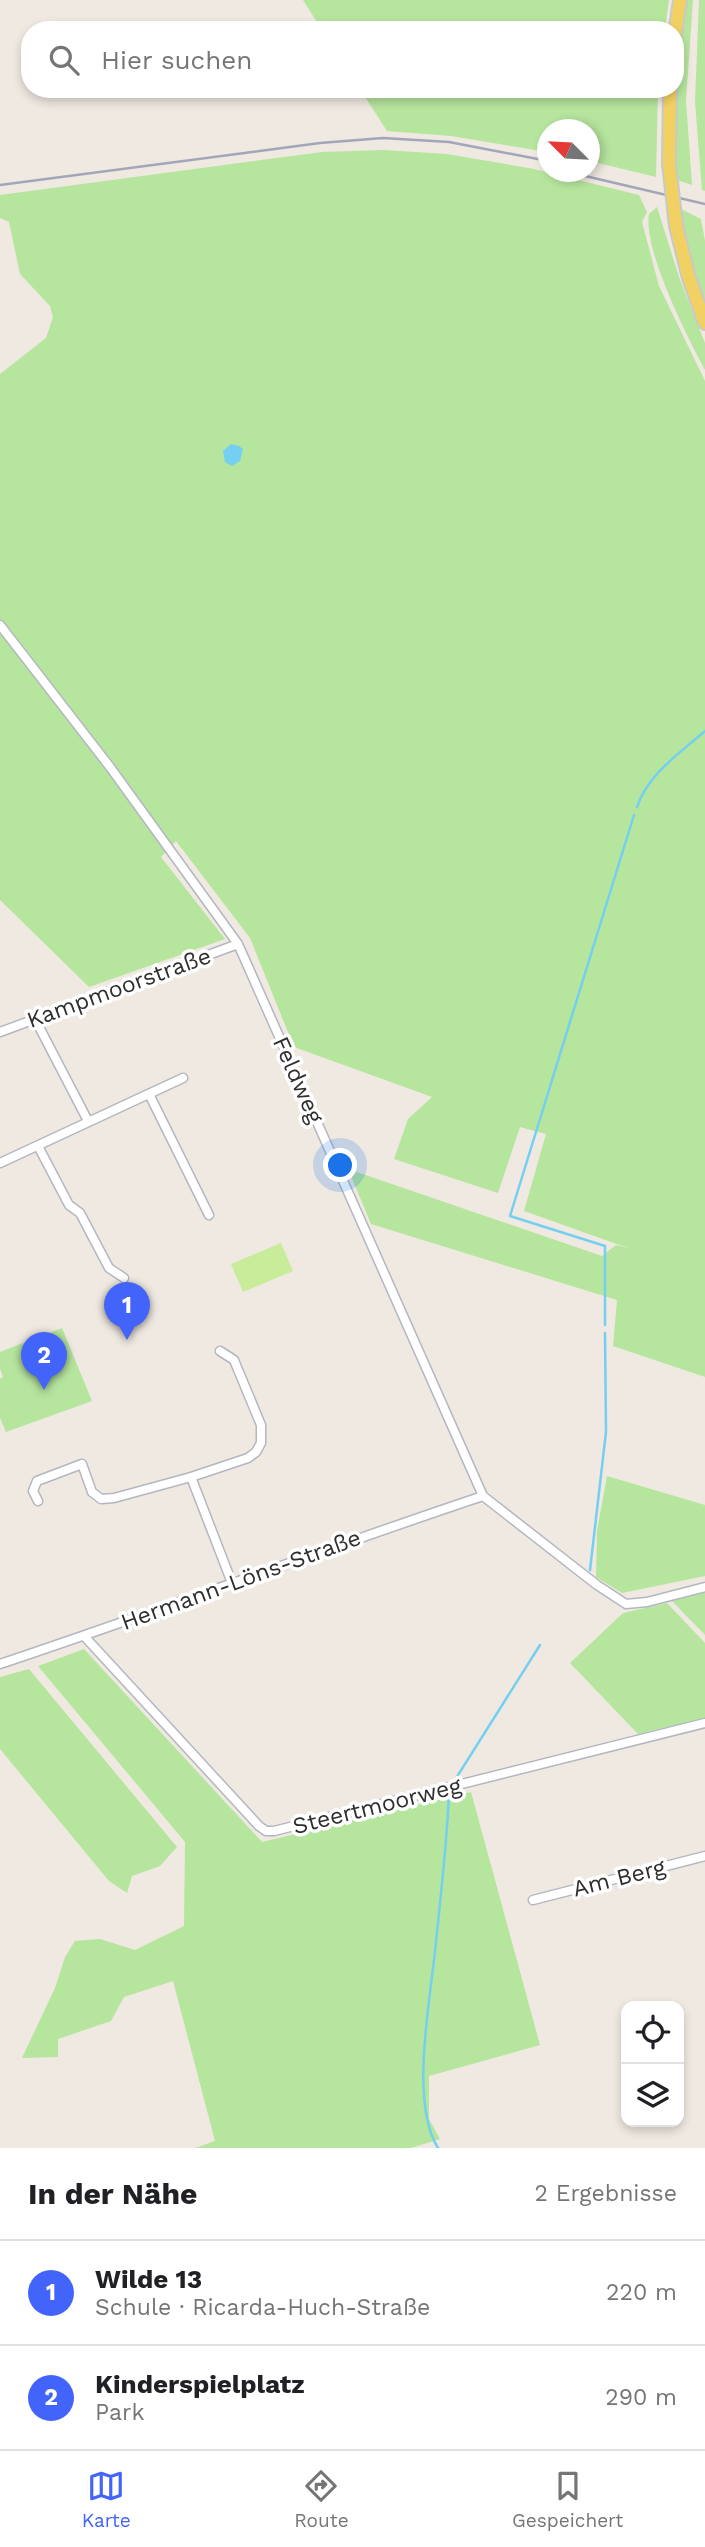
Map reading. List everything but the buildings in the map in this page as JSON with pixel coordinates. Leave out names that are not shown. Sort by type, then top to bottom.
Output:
[{"type":"main road","points":[[677,21],[680,0]]},
{"type":"main road","points":[[670,98],[669,164],[676,226],[689,278],[705,323]]},
{"type":"street","name":"Feldweg","points":[[0,625],[118,778],[238,944],[483,1496],[597,1585],[626,1604],[647,1602],[705,1587]]},
{"type":"street","name":"Kampmoorstraße","points":[[0,1032],[238,944]]},
{"type":"street","points":[[35,1019],[88,1121]]},
{"type":"street","points":[[0,1163],[183,1078]]},
{"type":"street","points":[[149,1094],[209,1216]]},
{"type":"street","points":[[38,1146],[69,1205],[80,1213],[109,1268],[124,1278]]},
{"type":"street","points":[[38,1501],[33,1491],[37,1480],[82,1464],[92,1492],[101,1499],[128,1496],[191,1477],[248,1458],[256,1452],[261,1443],[261,1425],[234,1360],[220,1351]]},
{"type":"street","points":[[191,1477],[232,1583]]},
{"type":"street","name":"Hermann-Löns-Straße","points":[[0,1664],[85,1637],[483,1496]]},
{"type":"street","name":"Steertmoorweg","points":[[85,1637],[266,1831],[274,1832],[705,1723]]},
{"type":"street","name":"Am Berg","points":[[533,1900],[705,1856]]},
{"type":"green space","points":[[303,0],[669,0],[666,21],[316,21]]},
{"type":"green space","points":[[684,0],[693,0],[686,101],[692,185],[677,180],[675,157],[675,98],[684,98],[684,21],[681,21]]},
{"type":"green space","points":[[699,0],[705,0],[705,191],[702,190],[695,102]]},
{"type":"green space","points":[[366,98],[658,98],[656,177],[600,163],[600,119],[537,119],[537,150],[451,136],[387,131]]},
{"type":"green space","points":[[383,150],[447,154],[537,170],[537,182],[586,182],[639,195],[647,212],[642,222],[659,286],[705,381],[705,1377],[613,1346],[617,1300],[371,1224],[348,1169],[602,1256],[616,1245],[628,1248],[524,1211],[546,1134],[520,1127],[498,1193],[394,1159],[408,1119],[432,1097],[294,1047],[250,938],[176,841],[161,857],[225,939],[89,987],[0,900],[0,374],[46,338],[53,317],[50,306],[20,274],[9,222],[0,218],[0,195],[322,152]]},
{"type":"green space","points":[[657,207],[680,280],[705,343],[705,370],[659,270],[649,230],[649,214]]},
{"type":"green space","points":[[681,209],[701,219],[705,241],[705,313],[680,223]]},
{"type":"green space","points":[[281,1243],[293,1271],[243,1292],[231,1264]]},
{"type":"green space","points":[[62,1328],[92,1401],[6,1432],[0,1418],[0,1379],[3,1377],[0,1352]]},
{"type":"green space","points":[[607,1476],[705,1505],[705,1576],[622,1593],[596,1577],[597,1531]]},
{"type":"green space","points":[[705,1591],[705,1635],[671,1600]]},
{"type":"green space","points":[[667,1603],[705,1643],[705,1718],[638,1734],[570,1663],[623,1613]]},
{"type":"green space","points":[[84,1649],[262,1842],[471,1792],[540,2045],[429,2076],[429,2119],[440,2139],[411,2148],[195,2148],[215,2141],[173,1981],[124,1997],[111,2021],[58,2039],[58,2057],[22,2058],[55,1988],[65,1957],[75,1941],[100,1939],[135,1950],[184,1926],[185,1842],[38,1666]]},
{"type":"green space","points":[[29,1669],[177,1847],[160,1866],[132,1876],[127,1893],[109,1881],[0,1749],[0,1677]]},
{"type":"water","points":[[231,444],[243,449],[240,461],[232,466],[225,462],[223,451]]},
{"type":"waterway","points":[[637,807],[657,774],[705,731]]},
{"type":"waterway","points":[[605,1325],[605,1246],[510,1216],[634,815]]},
{"type":"waterway","points":[[590,1570],[606,1432],[605,1333]]},
{"type":"waterway","points":[[453,1783],[540,1645]]},
{"type":"waterway","points":[[438,2148],[429,2128],[423,2077],[449,1793]]},
{"type":"railway","points":[[0,185],[320,143],[383,138],[449,142],[537,159]]},
{"type":"railway","points":[[600,179],[705,204]]},
{"type":"place","name":"Wilde 13","points":[[127,1340]]},
{"type":"place","name":"Kinderspielplatz","points":[[44,1390]]}]
